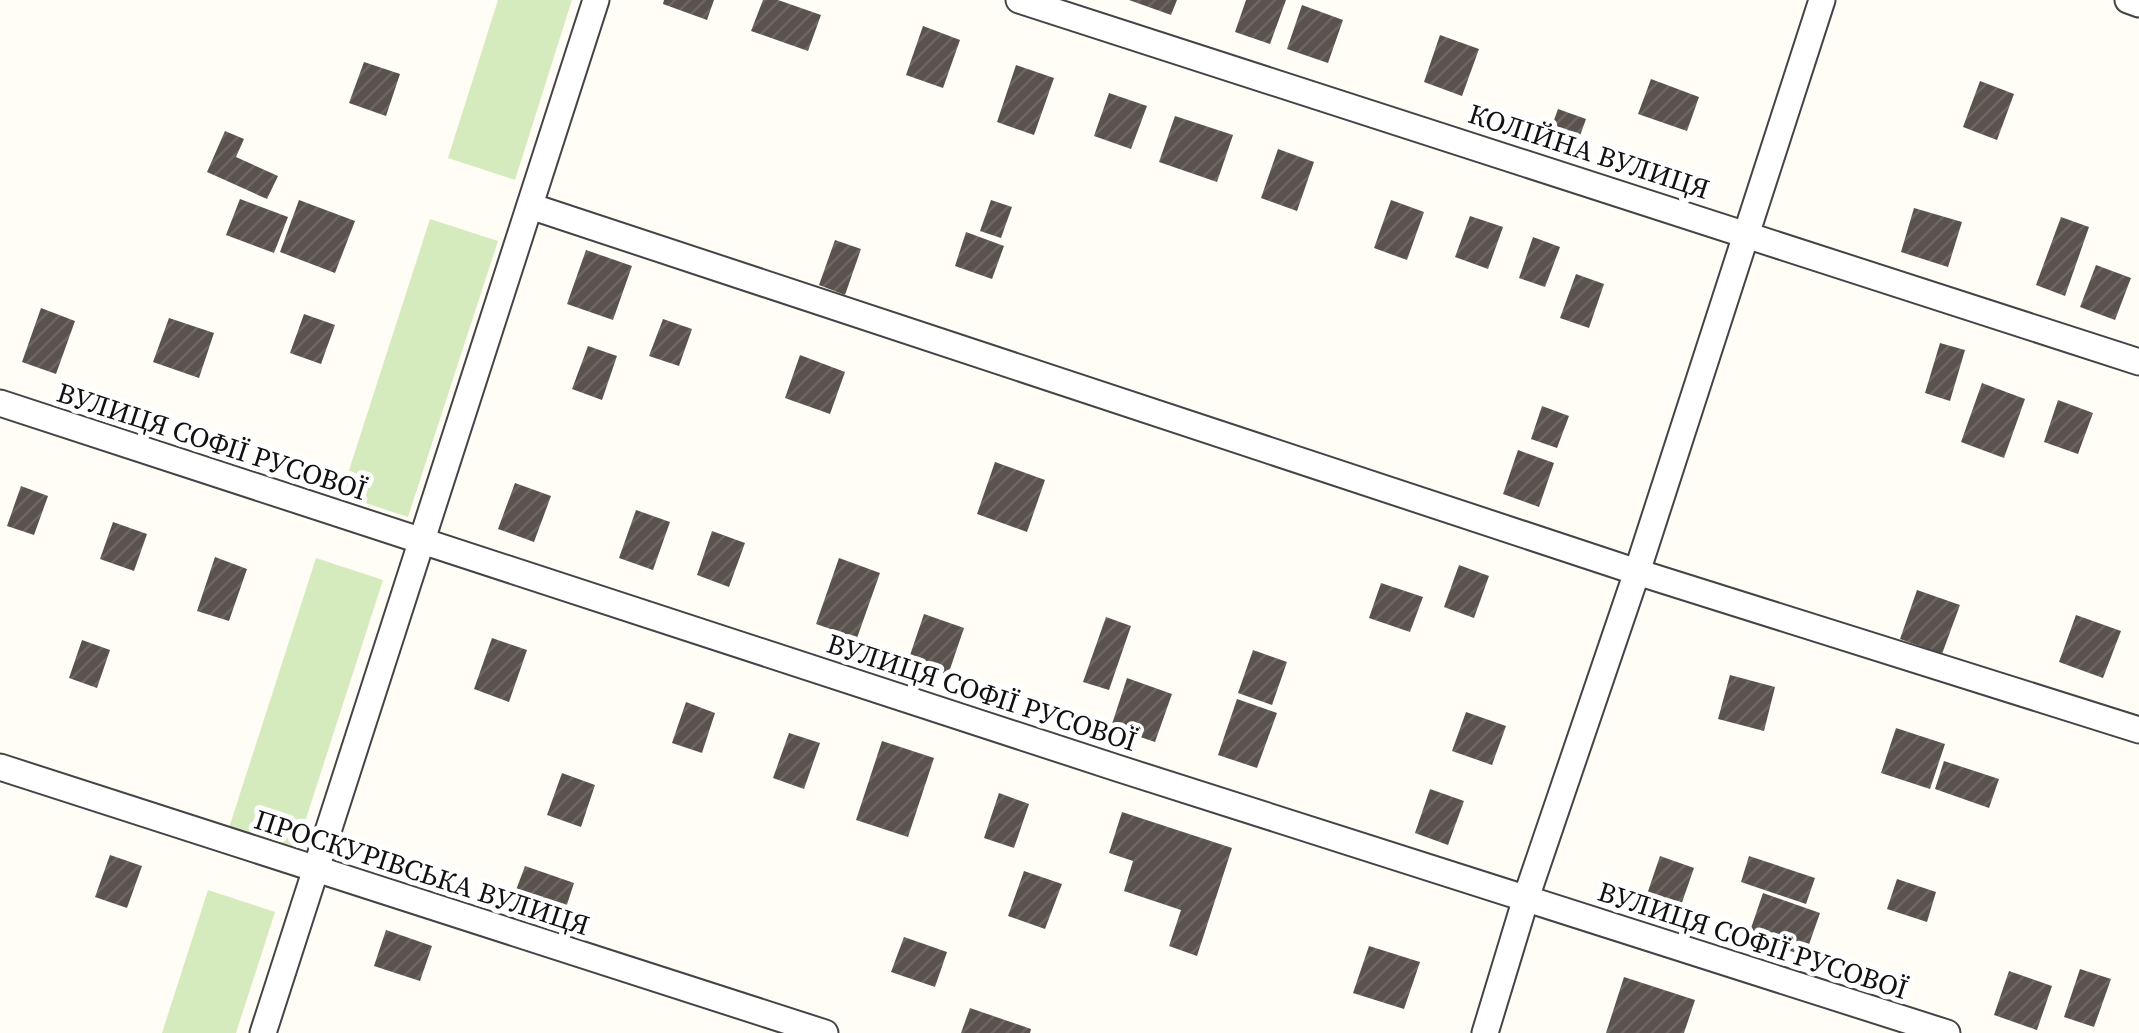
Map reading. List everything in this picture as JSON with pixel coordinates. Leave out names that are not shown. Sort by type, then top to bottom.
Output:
[{"type":"street","points":[[263,1033],[596,0]]},
{"type":"street","name":"КОЛІЙНА ВУЛИЦЯ","points":[[1019,0],[2139,362]]},
{"type":"street","points":[[1484,1033],[1822,0]]},
{"type":"street","points":[[2128,0],[2139,4]]},
{"type":"street","points":[[530,206],[1637,572],[2139,730]]},
{"type":"street","name":"ВУЛИЦЯ СОФІЇ РУСОВОЇ","points":[[0,403],[1947,1033]]},
{"type":"street","name":"ПРОСКУРІВСЬКА ВУЛИЦЯ","points":[[0,768],[826,1033]]},
{"type":"green space","points":[[498,0],[572,0],[515,180],[448,158]]},
{"type":"green space","points":[[430,219],[498,241],[408,517],[341,495]]},
{"type":"green space","points":[[316,558],[383,580],[294,856],[227,834]]},
{"type":"green space","points":[[208,890],[275,912],[236,1033],[162,1033]]},
{"type":"building","points":[[664,0],[714,0],[707,20],[663,4]]},
{"type":"building","points":[[763,0],[778,0],[821,15],[808,51],[751,31]]},
{"type":"building","points":[[1129,0],[1177,0],[1171,15]]},
{"type":"building","points":[[1246,0],[1286,0],[1270,44],[1235,32]]},
{"type":"building","points":[[1302,5],[1343,20],[1328,63],[1287,49]]},
{"type":"building","points":[[923,26],[960,40],[943,88],[906,75]]},
{"type":"building","points":[[1440,35],[1479,49],[1462,96],[1424,82]]},
{"type":"building","points":[[364,62],[400,74],[386,116],[349,103]]},
{"type":"building","points":[[1016,65],[1054,78],[1034,135],[997,122]]},
{"type":"building","points":[[1651,79],[1699,97],[1687,131],[1638,114]]},
{"type":"building","points":[[1980,81],[2014,94],[1997,140],[1963,127]]},
{"type":"building","points":[[1109,93],[1147,106],[1131,149],[1094,136]]},
{"type":"building","points":[[1558,109],[1586,119],[1572,158],[1544,148]]},
{"type":"building","points":[[1175,116],[1233,135],[1217,182],[1159,162]]},
{"type":"building","points":[[225,131],[244,139],[236,157],[278,176],[267,199],[207,172]]},
{"type":"building","points":[[1278,149],[1314,162],[1297,211],[1261,198]]},
{"type":"building","points":[[240,199],[288,217],[274,253],[226,235]]},
{"type":"building","points":[[299,200],[355,221],[335,273],[280,252]]},
{"type":"building","points":[[991,200],[1012,207],[1001,238],[980,231]]},
{"type":"building","points":[[1391,200],[1424,212],[1407,260],[1374,248]]},
{"type":"building","points":[[1914,208],[1962,222],[1948,267],[1901,252]]},
{"type":"building","points":[[1470,216],[1503,227],[1488,269],[1455,257]]},
{"type":"building","points":[[2061,217],[2089,227],[2065,296],[2036,285]]},
{"type":"building","points":[[966,232],[1004,246],[992,279],[955,266]]},
{"type":"building","points":[[1533,237],[1560,247],[1545,287],[1519,278]]},
{"type":"building","points":[[835,240],[861,249],[845,295],[819,285]]},
{"type":"building","points":[[586,250],[632,266],[613,320],[567,304]]},
{"type":"building","points":[[2096,265],[2131,278],[2115,320],[2080,307]]},
{"type":"building","points":[[1576,274],[1604,284],[1589,328],[1560,318]]},
{"type":"building","points":[[41,308],[75,321],[56,374],[22,362]]},
{"type":"building","points":[[304,314],[335,325],[321,364],[290,353]]},
{"type":"building","points":[[169,318],[214,333],[199,378],[153,362]]},
{"type":"building","points":[[663,319],[692,329],[679,366],[649,356]]},
{"type":"building","points":[[1940,343],[1965,350],[1950,401],[1925,393]]},
{"type":"building","points":[[588,346],[617,356],[602,400],[572,389]]},
{"type":"building","points":[[800,355],[845,372],[830,414],[785,398]]},
{"type":"building","points":[[1982,383],[2025,399],[2004,458],[1961,442]]},
{"type":"building","points":[[2058,400],[2093,413],[2078,454],[2044,442]]},
{"type":"building","points":[[1542,406],[1569,416],[1557,448],[1531,439]]},
{"type":"building","points":[[1518,450],[1554,463],[1539,507],[1503,494]]},
{"type":"building","points":[[995,462],[1045,480],[1027,532],[977,514]]},
{"type":"building","points":[[515,483],[551,496],[534,542],[498,529]]},
{"type":"building","points":[[21,486],[48,496],[34,535],[7,526]]},
{"type":"building","points":[[636,510],[670,522],[653,570],[619,558]]},
{"type":"building","points":[[113,522],[147,534],[134,571],[100,559]]},
{"type":"building","points":[[712,531],[745,543],[729,587],[697,575]]},
{"type":"building","points":[[215,557],[247,569],[229,621],[197,611]]},
{"type":"building","points":[[839,558],[880,573],[857,638],[816,624]]},
{"type":"building","points":[[1459,565],[1489,576],[1474,618],[1444,607]]},
{"type":"building","points":[[1381,583],[1423,597],[1410,632],[1369,618]]},
{"type":"building","points":[[1917,590],[1960,605],[1942,654],[1900,639]]},
{"type":"building","points":[[924,614],[964,628],[948,675],[908,661]]},
{"type":"building","points":[[2076,615],[2121,631],[2103,678],[2059,662]]},
{"type":"building","points":[[1106,617],[1131,626],[1109,690],[1083,682]]},
{"type":"building","points":[[492,638],[527,650],[509,702],[474,689]]},
{"type":"building","points":[[82,640],[110,650],[97,688],[69,678]]},
{"type":"building","points":[[1253,650],[1287,662],[1272,705],[1238,693]]},
{"type":"building","points":[[1730,675],[1775,687],[1764,731],[1718,719]]},
{"type":"building","points":[[1127,678],[1172,694],[1155,742],[1111,727]]},
{"type":"building","points":[[1237,699],[1277,713],[1257,768],[1218,755]]},
{"type":"building","points":[[686,702],[715,713],[702,753],[672,743]]},
{"type":"building","points":[[1466,712],[1506,726],[1492,765],[1452,751]]},
{"type":"building","points":[[1896,728],[1945,744],[1930,789],[1881,773]]},
{"type":"building","points":[[789,733],[820,743],[804,789],[773,778]]},
{"type":"building","points":[[882,741],[934,758],[908,837],[856,820]]},
{"type":"building","points":[[1944,761],[1999,779],[1989,808],[1935,789]]},
{"type":"building","points":[[562,773],[595,785],[581,827],[547,815]]},
{"type":"building","points":[[1430,789],[1464,801],[1448,845],[1415,833]]},
{"type":"building","points":[[999,793],[1029,804],[1014,848],[984,838]]},
{"type":"building","points":[[1122,812],[1232,848],[1197,956],[1169,946],[1181,910],[1124,891],[1133,861],[1109,853]]},
{"type":"building","points":[[110,855],[142,866],[127,908],[95,897]]},
{"type":"building","points":[[1660,856],[1694,868],[1678,914],[1644,903]]},
{"type":"building","points":[[1749,856],[1815,878],[1806,904],[1741,882]]},
{"type":"building","points":[[525,866],[574,883],[561,923],[510,906]]},
{"type":"building","points":[[1024,871],[1062,884],[1045,929],[1008,916]]},
{"type":"building","points":[[1897,879],[1936,892],[1927,922],[1887,909]]},
{"type":"building","points":[[1763,893],[1820,913],[1805,956],[1748,937]]},
{"type":"building","points":[[386,930],[432,946],[420,981],[374,966]]},
{"type":"building","points":[[904,937],[947,952],[935,987],[891,972]]},
{"type":"building","points":[[1369,946],[1420,962],[1404,1009],[1353,993]]},
{"type":"building","points":[[2080,969],[2111,979],[2094,1027],[2064,1017]]},
{"type":"building","points":[[2009,971],[2052,986],[2037,1030],[1994,1015]]},
{"type":"building","points":[[1624,977],[1695,1000],[1684,1033],[1606,1033]]},
{"type":"building","points":[[970,1008],[1031,1029],[1030,1033],[961,1033]]}]
